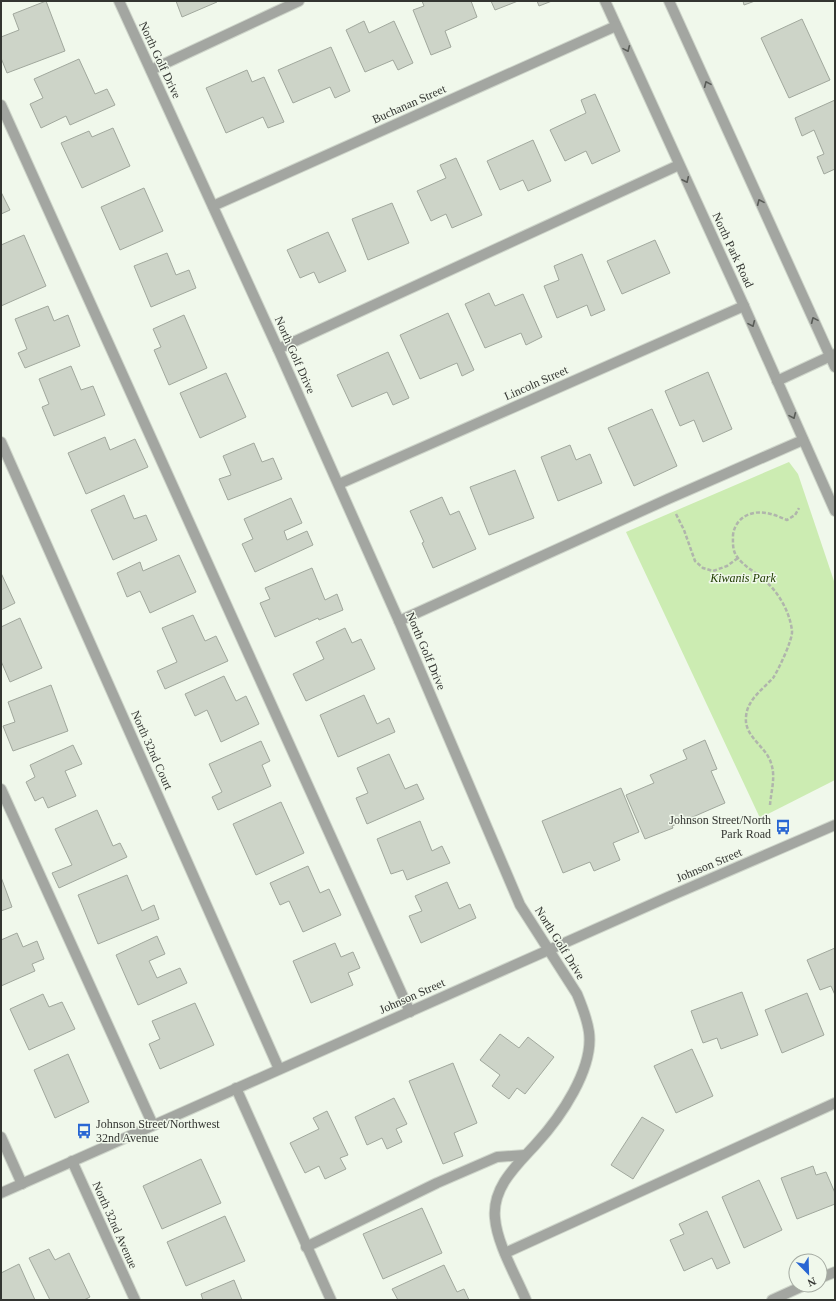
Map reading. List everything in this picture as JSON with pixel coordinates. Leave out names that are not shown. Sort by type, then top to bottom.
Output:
[{"type":"street","name":"North Golf Drive","points":[[119,1],[339,484],[520,905],[550,950],[577,994],[584,1009],[589,1033],[588,1048],[585,1064],[571,1096],[549,1128],[507,1177],[500,1191],[496,1205],[495,1218],[497,1229],[505,1253],[526,1300]]},
{"type":"street","points":[[151,70],[299,1]]},
{"type":"street","name":"North Park Road","points":[[605,1],[744,306],[835,511]]},
{"type":"street","points":[[669,1],[833,355],[835,366]]},
{"type":"street","name":"Buchanan Street","points":[[213,206],[616,26]]},
{"type":"street","points":[[1,105],[410,1012]]},
{"type":"street","points":[[278,349],[679,165]]},
{"type":"street","name":"Lincoln Street","points":[[339,484],[744,306]]},
{"type":"street","points":[[777,380],[833,355]]},
{"type":"street","points":[[399,621],[668,499],[803,440]]},
{"type":"street","name":"North 32nd Court","points":[[1,442],[278,1069]]},
{"type":"street","points":[[1,789],[153,1125]]},
{"type":"street","name":"Johnson Street","points":[[1,1193],[278,1069],[835,825]]},
{"type":"street","points":[[236,1088],[331,1300]]},
{"type":"street","points":[[505,1253],[835,1103]]},
{"type":"street","points":[[1,1137],[22,1184]]},
{"type":"street","points":[[306,1247],[437,1183],[497,1157],[525,1155]]},
{"type":"street","name":"North 32nd Avenue","points":[[72,1161],[135,1300]]},
{"type":"street","points":[[772,1300],[788,1293]]},
{"type":"path","points":[[668,499],[684,530],[695,561],[703,568],[713,571],[727,566],[738,558]]},
{"type":"path","points":[[770,805],[774,778],[771,763],[763,748],[752,738],[746,727],[746,716],[751,702],[773,677],[790,645],[792,632],[790,618],[774,589],[738,558],[733,548],[734,528],[738,521],[755,513],[765,513],[787,520],[795,515],[799,508]]},
{"type":"green space","name":"Kiwanis Park","points":[[789,462],[798,474],[835,584],[835,780],[760,818],[626,532]]},
{"type":"building","points":[[46,1],[65,51],[7,73],[1,58],[1,37],[19,30],[13,14]]},
{"type":"building","points":[[176,1],[216,1],[217,2],[182,17]]},
{"type":"building","points":[[422,1],[471,1],[477,17],[445,31],[451,47],[431,55],[413,10],[424,6]]},
{"type":"building","points":[[491,1],[518,1],[495,10]]},
{"type":"building","points":[[537,1],[552,1],[539,6]]},
{"type":"building","points":[[743,1],[755,1],[744,5]]},
{"type":"building","points":[[802,19],[830,80],[789,98],[761,38]]},
{"type":"building","points":[[364,21],[369,33],[394,21],[413,63],[398,70],[393,60],[365,72],[346,30]]},
{"type":"building","points":[[331,47],[350,91],[335,98],[330,87],[293,103],[278,70]]},
{"type":"building","points":[[79,59],[95,94],[107,89],[115,105],[70,125],[66,116],[41,128],[30,104],[43,98],[34,79]]},
{"type":"building","points":[[247,70],[252,82],[264,77],[284,122],[268,128],[263,117],[226,133],[206,88]]},
{"type":"building","points":[[595,94],[620,151],[592,164],[586,151],[565,161],[550,130],[586,113],[581,100]]},
{"type":"building","points":[[835,100],[835,169],[824,174],[817,157],[824,154],[814,130],[802,136],[795,118]]},
{"type":"building","points":[[113,128],[130,166],[82,188],[61,143],[89,131],[92,137]]},
{"type":"building","points":[[533,140],[551,181],[528,191],[523,180],[500,190],[487,161]]},
{"type":"building","points":[[456,158],[482,215],[452,228],[446,214],[431,221],[417,191],[446,178],[440,165]]},
{"type":"building","points":[[144,188],[163,231],[120,250],[101,207]]},
{"type":"building","points":[[1,192],[10,210],[1,214]]},
{"type":"building","points":[[392,203],[409,243],[368,260],[352,219]]},
{"type":"building","points":[[328,232],[346,271],[319,283],[314,272],[300,278],[287,250]]},
{"type":"building","points":[[24,235],[46,286],[1,306],[1,245]]},
{"type":"building","points":[[655,240],[670,273],[622,294],[607,261]]},
{"type":"building","points":[[167,253],[176,275],[189,270],[196,288],[151,307],[134,266]]},
{"type":"building","points":[[582,254],[605,310],[591,316],[587,305],[557,318],[544,286],[559,280],[554,266]]},
{"type":"building","points":[[489,293],[495,306],[523,294],[542,337],[526,345],[521,333],[485,348],[465,304]]},
{"type":"building","points":[[48,306],[54,321],[68,315],[80,346],[25,368],[18,353],[27,349],[15,319]]},
{"type":"building","points":[[448,313],[474,370],[462,376],[457,363],[420,379],[400,335]]},
{"type":"building","points":[[184,315],[207,368],[169,385],[154,350],[161,347],[153,329]]},
{"type":"building","points":[[388,352],[409,398],[393,405],[387,392],[352,407],[337,375]]},
{"type":"building","points":[[71,366],[81,390],[93,386],[105,415],[54,436],[42,407],[49,404],[39,379]]},
{"type":"building","points":[[708,372],[732,429],[703,442],[694,420],[680,426],[665,391]]},
{"type":"building","points":[[226,373],[246,417],[200,438],[180,393]]},
{"type":"building","points":[[652,409],[677,466],[634,486],[608,428]]},
{"type":"building","points":[[105,437],[110,450],[135,439],[148,467],[86,494],[68,453]]},
{"type":"building","points":[[254,443],[262,462],[273,458],[282,479],[228,500],[219,479],[231,475],[223,456]]},
{"type":"building","points":[[570,445],[576,460],[590,454],[602,483],[558,501],[541,457]]},
{"type":"building","points":[[515,470],[534,518],[489,535],[470,487]]},
{"type":"building","points":[[124,495],[134,519],[146,515],[157,540],[113,560],[91,510]]},
{"type":"building","points":[[442,497],[450,515],[459,511],[476,549],[433,568],[422,543],[424,542],[410,511]]},
{"type":"building","points":[[291,498],[302,523],[284,531],[287,540],[307,531],[313,545],[255,572],[242,544],[253,539],[244,519]]},
{"type":"building","points":[[179,555],[196,592],[150,613],[140,591],[127,597],[117,573],[140,562],[143,571]]},
{"type":"building","points":[[312,568],[325,600],[337,594],[343,610],[319,620],[318,618],[275,637],[260,603],[270,599],[265,588]]},
{"type":"building","points":[[1,573],[15,603],[1,610]]},
{"type":"building","points":[[193,615],[205,641],[216,636],[228,661],[165,689],[157,671],[177,662],[162,628]]},
{"type":"building","points":[[20,618],[42,668],[10,682],[1,661],[1,627]]},
{"type":"building","points":[[345,628],[352,643],[361,639],[375,669],[306,701],[293,674],[324,659],[316,642]]},
{"type":"building","points":[[224,676],[236,701],[246,696],[259,724],[221,742],[207,710],[195,716],[185,694]]},
{"type":"building","points":[[51,685],[68,731],[13,751],[3,726],[15,722],[8,702]]},
{"type":"building","points":[[364,695],[377,724],[389,718],[395,732],[338,757],[320,715]]},
{"type":"building","points":[[705,740],[717,769],[711,771],[725,803],[672,826],[673,828],[645,839],[626,795],[654,783],[650,775],[687,759],[683,750]]},
{"type":"building","points":[[261,741],[270,761],[262,765],[271,786],[218,810],[212,797],[222,792],[209,764]]},
{"type":"building","points":[[73,745],[82,764],[65,771],[76,796],[48,808],[43,797],[35,801],[26,782],[35,777],[30,765]]},
{"type":"building","points":[[389,754],[405,789],[417,784],[424,799],[367,824],[356,798],[368,793],[357,768]]},
{"type":"building","points":[[621,788],[639,832],[613,843],[620,860],[594,871],[590,862],[563,873],[542,821]]},
{"type":"building","points":[[281,802],[304,853],[256,875],[233,824]]},
{"type":"building","points":[[97,810],[113,846],[120,843],[127,857],[59,888],[52,873],[72,865],[55,829]]},
{"type":"building","points":[[420,821],[432,851],[442,846],[450,863],[407,880],[403,870],[391,874],[377,839]]},
{"type":"building","points":[[308,866],[320,893],[329,889],[341,915],[303,932],[289,901],[280,905],[270,883]]},
{"type":"building","points":[[127,875],[142,911],[154,905],[159,919],[98,944],[78,895]]},
{"type":"building","points":[[1,877],[12,907],[1,911]]},
{"type":"building","points":[[447,882],[459,909],[470,904],[476,918],[421,943],[409,916],[422,911],[415,896]]},
{"type":"building","points":[[17,933],[23,947],[37,941],[44,959],[32,964],[35,971],[1,986],[1,940]]},
{"type":"building","points":[[157,936],[165,954],[149,961],[157,978],[180,968],[187,983],[138,1005],[116,955]]},
{"type":"building","points":[[335,943],[341,957],[353,952],[360,968],[348,973],[353,985],[311,1003],[293,961]]},
{"type":"building","points":[[835,948],[835,995],[831,986],[820,990],[807,960]]},
{"type":"building","points":[[742,992],[758,1035],[721,1049],[717,1038],[703,1043],[691,1011]]},
{"type":"building","points":[[807,993],[824,1035],[782,1053],[765,1010]]},
{"type":"building","points":[[43,994],[49,1007],[62,1002],[75,1029],[29,1050],[10,1009]]},
{"type":"building","points":[[195,1003],[214,1045],[160,1069],[149,1044],[160,1039],[152,1021]]},
{"type":"building","points":[[500,1034],[519,1048],[528,1037],[554,1057],[525,1094],[517,1088],[509,1099],[492,1086],[500,1075],[480,1060]]},
{"type":"building","points":[[692,1049],[713,1096],[676,1113],[654,1066]]},
{"type":"building","points":[[68,1054],[89,1102],[55,1118],[34,1070]]},
{"type":"building","points":[[453,1063],[477,1123],[454,1133],[463,1156],[443,1164],[409,1081]]},
{"type":"building","points":[[394,1098],[407,1124],[396,1129],[402,1142],[387,1149],[382,1138],[367,1145],[355,1117]]},
{"type":"building","points":[[327,1111],[348,1155],[340,1158],[346,1169],[325,1179],[319,1166],[305,1173],[290,1143],[319,1129],[313,1118]]},
{"type":"building","points":[[642,1117],[664,1130],[633,1179],[611,1165]]},
{"type":"building","points":[[201,1159],[221,1203],[162,1229],[143,1186]]},
{"type":"building","points":[[813,1166],[816,1175],[826,1172],[835,1193],[835,1204],[797,1219],[781,1178]]},
{"type":"building","points":[[759,1180],[782,1230],[744,1248],[722,1197]]},
{"type":"building","points":[[422,1208],[442,1253],[383,1279],[363,1234]]},
{"type":"building","points":[[707,1211],[730,1263],[717,1269],[712,1258],[684,1271],[670,1240],[684,1234],[679,1224]]},
{"type":"building","points":[[225,1216],[245,1261],[186,1286],[167,1242]]},
{"type":"building","points":[[49,1249],[55,1260],[69,1253],[90,1297],[84,1300],[50,1300],[29,1258]]},
{"type":"building","points":[[19,1264],[35,1300],[1,1300],[1,1273]]},
{"type":"building","points":[[444,1265],[457,1292],[464,1289],[469,1300],[398,1300],[392,1289]]},
{"type":"building","points":[[234,1280],[242,1300],[203,1300],[201,1294]]},
{"type":"place","name":"Johnson Street/North Park Road","points":[[783,827]]},
{"type":"place","name":"Johnson Street/Northwest 32nd Avenue","points":[[84,1131]]}]
